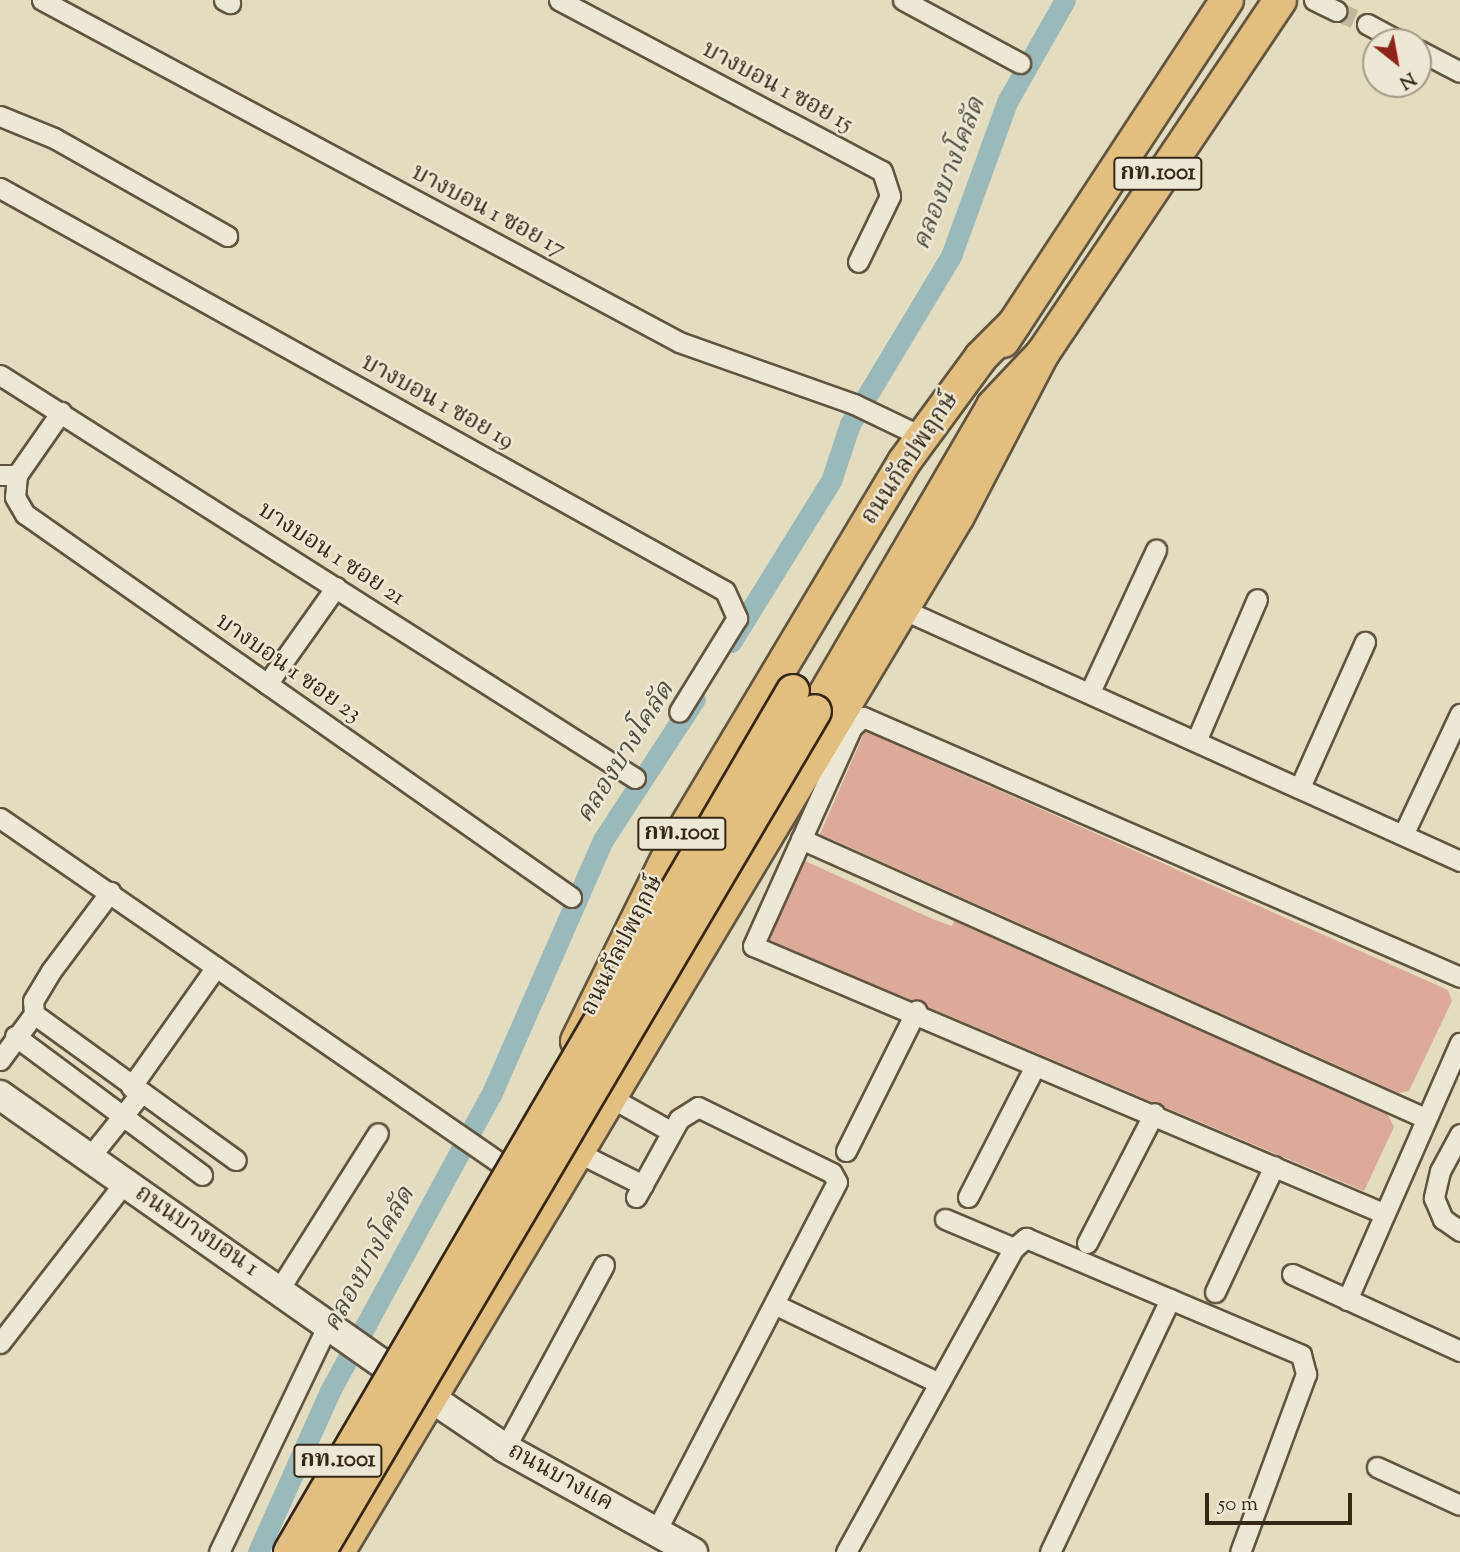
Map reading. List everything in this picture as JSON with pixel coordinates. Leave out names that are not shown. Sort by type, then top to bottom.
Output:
[{"type":"main road","name":"ถนนกัลปพฤกษ์","points":[[319,1552],[804,701],[1014,324],[1227,0]]},
{"type":"main road","name":"ถนนกัลปพฤกษ์","points":[[338,1552],[608,1096],[902,609],[1009,426],[1043,353],[1280,0]]},
{"type":"main road","name":"ถนนกัลปพฤกษ์","points":[[284,1552],[358,1345],[556,1090],[619,948],[923,437],[981,357],[1014,324]]},
{"type":"main road","name":"ถนนกัลปพฤกษ์","points":[[290,1552],[804,701],[993,406],[1043,353]]},
{"type":"main road","points":[[619,948],[634,974],[659,985],[678,983]]},
{"type":"main road","name":"ถนนบางบอน 1","points":[[0,1095],[358,1345]]},
{"type":"main road","points":[[358,1345],[431,1398]]},
{"type":"main road","name":"ถนนบางแค","points":[[431,1398],[505,1448],[694,1552]]},
{"type":"street","name":"บางบอน 1 ซอย 17","points":[[42,0],[679,342],[853,404],[923,437]]},
{"type":"street","name":"บางบอน 1 ซอย 15","points":[[559,0],[882,171],[890,196],[858,262]]},
{"type":"street","points":[[903,0],[1020,63]]},
{"type":"street","points":[[1314,0],[1337,11]]},
{"type":"street","points":[[1367,24],[1375,28]]},
{"type":"street","points":[[1432,58],[1460,72]]},
{"type":"street","points":[[0,116],[54,138],[227,236]]},
{"type":"street","name":"บางบอน 1 ซอย 19","points":[[0,188],[725,591],[737,618],[678,712]]},
{"type":"street","name":"บางบอน 1 ซอย 21","points":[[0,375],[635,778]]},
{"type":"street","points":[[9,475],[61,412]]},
{"type":"street","name":"บางบอน 1 ซอย 23","points":[[9,475],[15,497],[25,514],[571,897]]},
{"type":"street","points":[[1090,692],[1156,550]]},
{"type":"street","points":[[267,684],[336,587]]},
{"type":"street","points":[[1197,739],[1257,599]]},
{"type":"street","points":[[902,609],[1197,739],[1460,861]]},
{"type":"street","points":[[1300,787],[1365,642]]},
{"type":"street","points":[[1403,835],[1460,714]]},
{"type":"street","points":[[1383,1213],[1154,1113],[1035,1066],[916,1011],[753,946],[852,727],[863,717],[872,718],[1460,977]]},
{"type":"street","points":[[0,818],[500,1163]]},
{"type":"street","points":[[801,839],[1455,1142],[1440,1171],[1437,1210],[1460,1231]]},
{"type":"street","points":[[0,1060],[15,1036],[34,1014],[33,1000],[110,892]]},
{"type":"street","points":[[89,1158],[123,1118],[136,1090],[216,967]]},
{"type":"street","points":[[846,1151],[916,1011]]},
{"type":"street","points":[[34,1014],[236,1160]]},
{"type":"street","points":[[15,1036],[202,1175]]},
{"type":"street","points":[[1347,1300],[1460,1043]]},
{"type":"street","points":[[968,1197],[1035,1066]]},
{"type":"street","points":[[608,1096],[673,1132]]},
{"type":"street","points":[[576,1151],[639,1191],[689,1110],[710,1109],[837,1182],[776,1305],[656,1531]]},
{"type":"street","points":[[1087,1243],[1154,1113]]},
{"type":"street","points":[[280,1288],[378,1133]]},
{"type":"street","points":[[1409,1157],[1440,1171]]},
{"type":"street","points":[[1215,1292],[1274,1166]]},
{"type":"street","points":[[0,1343],[124,1183]]},
{"type":"street","points":[[945,1219],[1014,1248]]},
{"type":"street","points":[[846,1552],[937,1382],[1014,1248],[1026,1238],[1293,1349],[1306,1362],[1306,1374],[1240,1552]]},
{"type":"street","points":[[505,1448],[604,1265]]},
{"type":"street","points":[[1292,1274],[1460,1351]]},
{"type":"street","points":[[1050,1552],[1170,1299]]},
{"type":"street","points":[[776,1305],[937,1382]]},
{"type":"street","points":[[219,1552],[358,1345]]},
{"type":"street","points":[[1377,1467],[1460,1505]]},
{"type":"building","points":[[865,731],[1448,990],[1452,1001],[1409,1091],[1399,1093],[820,834]]},
{"type":"building","points":[[805,861],[935,920],[952,926],[954,921],[1388,1115],[1394,1127],[1364,1191],[769,940]]},
{"type":"waterway","name":"คลองบางโคลัด","points":[[731,642],[831,481],[850,424],[951,256],[1007,102],[1065,0]]},
{"type":"waterway","name":"คลองบางโคลัด","points":[[258,1552],[330,1391],[491,1095],[603,840],[695,699]]},
{"type":"tunnel","points":[[1337,11],[1367,24]]}]
